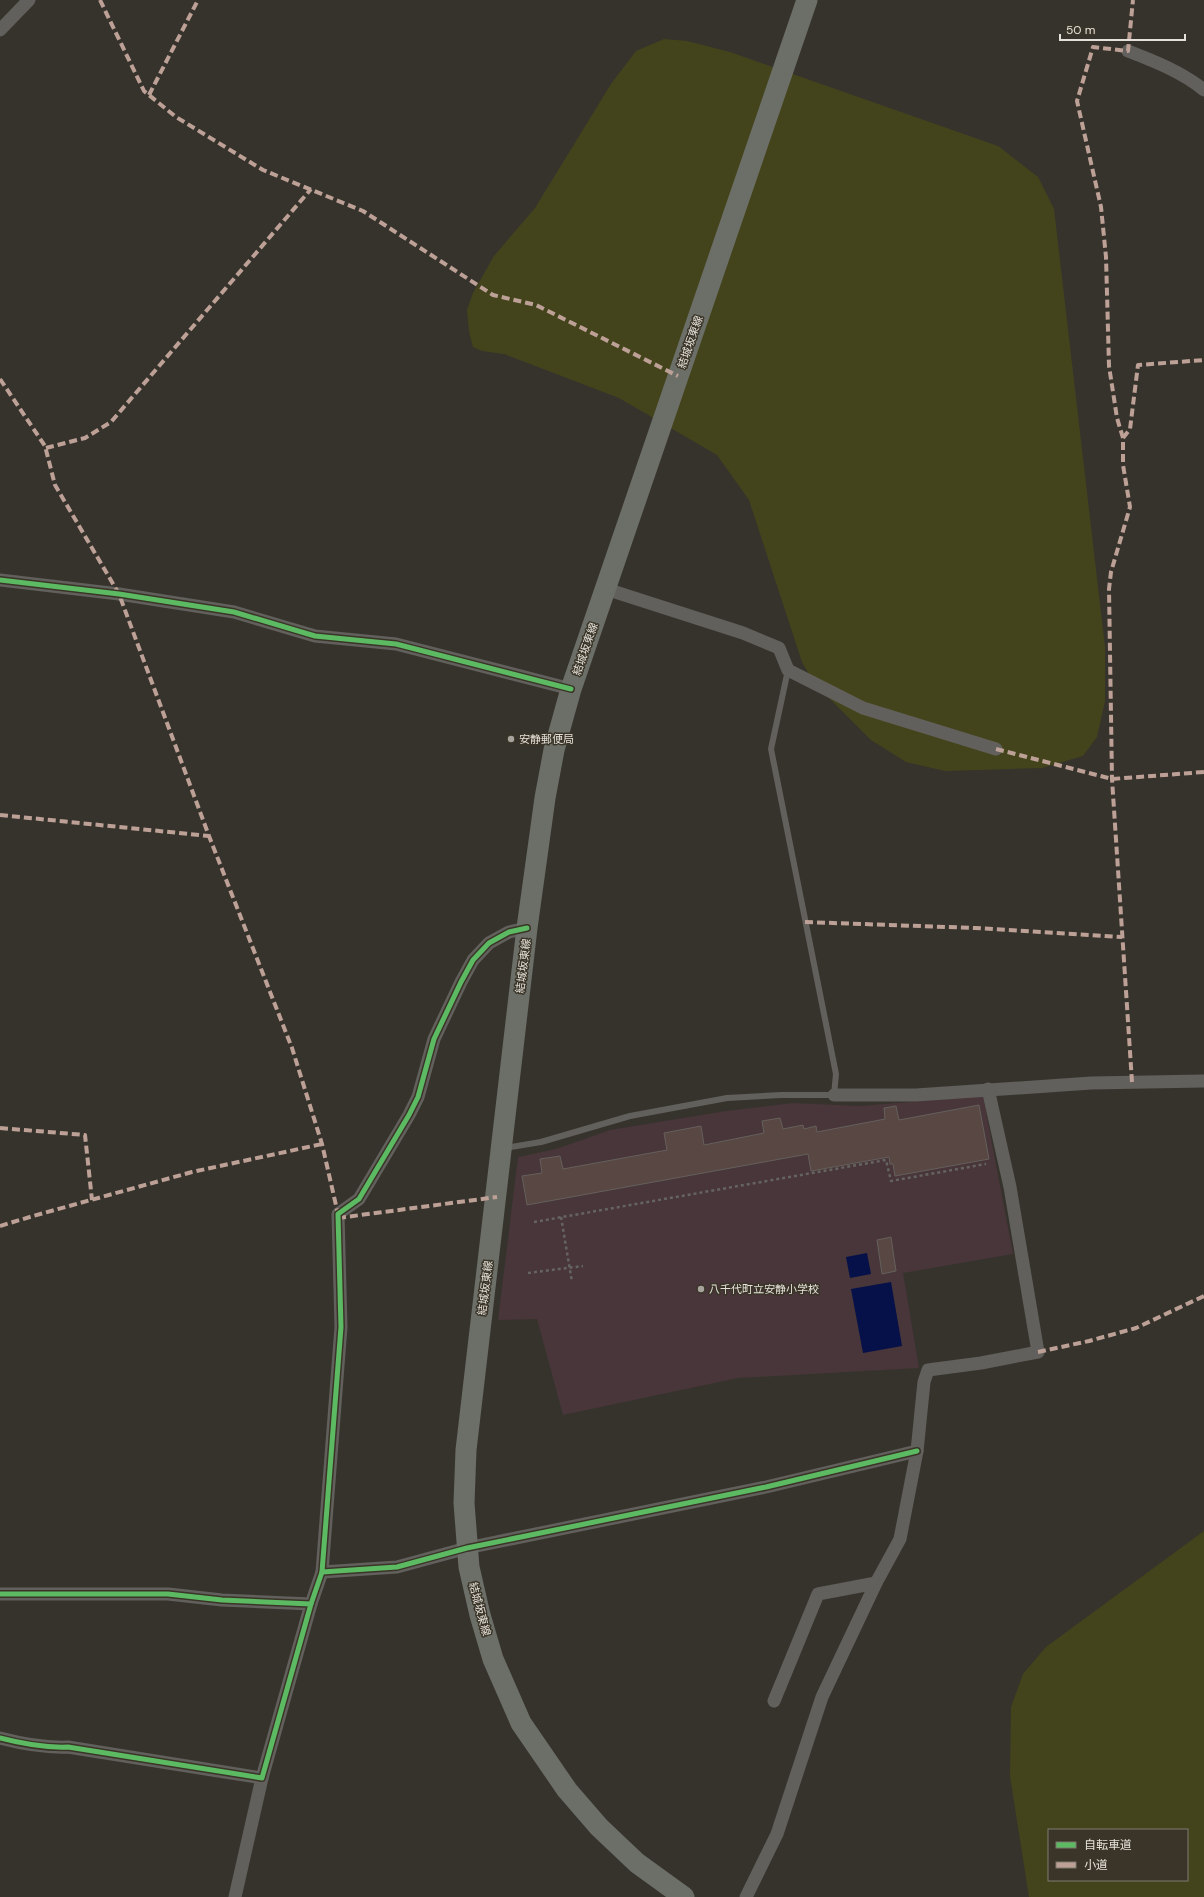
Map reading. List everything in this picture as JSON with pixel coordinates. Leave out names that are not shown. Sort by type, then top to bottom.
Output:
[{"type":"main road","name":"結城坂東線","points":[[684,1897],[637,1863],[599,1827],[567,1790],[521,1723],[491,1652],[474,1593],[467,1548],[464,1503],[466,1450],[527,928],[545,798],[554,750],[572,689],[807,0]]},
{"type":"street","points":[[0,30],[29,0]]},
{"type":"street","points":[[1128,51],[1158,62],[1184,76],[1204,90]]},
{"type":"street","points":[[0,580],[119,594],[234,612],[315,636],[396,644],[572,689]]},
{"type":"street","points":[[606,589],[743,633],[779,648],[788,670],[863,708],[996,749]]},
{"type":"street","points":[[237,1897],[262,1778],[311,1604],[322,1572],[341,1327],[338,1214],[359,1199],[412,1109],[418,1097],[434,1039],[473,960],[489,943],[509,932],[527,928]]},
{"type":"street","points":[[834,1095],[916,1096],[988,1089],[1091,1083],[1204,1082]]},
{"type":"street","points":[[746,1897],[777,1834],[822,1697],[876,1583],[900,1539],[917,1451],[924,1382],[928,1370],[981,1363],[1038,1352],[1010,1188],[988,1089]]},
{"type":"street","points":[[322,1572],[397,1567],[467,1548],[766,1486],[917,1451]]},
{"type":"street","points":[[774,1701],[818,1594],[876,1583]]},
{"type":"street","points":[[0,1594],[168,1594],[222,1600],[311,1604]]},
{"type":"street","points":[[0,1738],[29,1746],[47,1748],[68,1747],[262,1778]]},
{"type":"lane","points":[[502,1148],[541,1142],[630,1116],[727,1098],[781,1095],[834,1095],[836,1074],[790,853],[771,750],[788,670]]},
{"type":"path","points":[[534,1222],[886,1160],[891,1181],[986,1164]]},
{"type":"path","points":[[561,1217],[572,1282]]},
{"type":"path","points":[[528,1273],[582,1266]]},
{"type":"shaded area","points":[[664,39],[687,41],[730,52],[998,146],[1038,177],[1054,209],[1105,647],[1105,701],[1097,737],[1083,756],[1042,768],[945,771],[906,762],[871,740],[814,683],[802,662],[749,500],[717,455],[619,398],[504,354],[482,351],[473,347],[469,332],[467,310],[473,293],[494,256],[535,208],[611,84],[636,51]]},
{"type":"shaded area","points":[[983,1096],[1013,1254],[903,1273],[919,1368],[738,1378],[563,1415],[537,1319],[498,1320],[518,1157],[556,1149],[610,1130],[726,1111],[792,1103],[860,1106]]},
{"type":"shaded area","points":[[867,1253],[871,1274],[850,1278],[846,1257]]},
{"type":"shaded area","points":[[891,1282],[902,1346],[863,1353],[851,1289]]},
{"type":"shaded area","points":[[1204,1531],[1204,1897],[1029,1897],[1010,1776],[1011,1707],[1023,1674],[1046,1647]]},
{"type":"building","points":[[979,1105],[989,1159],[895,1176],[893,1164],[890,1164],[889,1157],[811,1171],[808,1154],[527,1205],[522,1176],[542,1173],[540,1159],[560,1156],[563,1169],[667,1150],[664,1133],[701,1126],[704,1145],[764,1133],[762,1121],[780,1118],[783,1129],[803,1125],[804,1129],[816,1126],[817,1132],[885,1119],[884,1108],[896,1106],[899,1120]]},
{"type":"building","points":[[891,1237],[896,1271],[882,1274],[877,1240]]},
{"type":"marked path","points":[[100,0],[144,91],[176,117],[263,170],[363,211],[493,295],[536,305],[678,376]]},
{"type":"marked path","points":[[149,95],[198,0]]},
{"type":"marked path","points":[[1132,1082],[1112,779],[1109,589],[1111,572],[1130,507],[1123,465],[1123,438],[1117,418],[1109,366],[1106,257],[1101,207],[1077,101],[1093,47],[1128,51],[1133,0]]},
{"type":"marked path","points":[[46,448],[85,438],[111,422],[311,189]]},
{"type":"marked path","points":[[1123,438],[1130,429],[1138,365],[1204,360]]},
{"type":"marked path","points":[[0,379],[45,446],[55,485],[119,594],[209,836],[292,1048],[322,1144],[338,1214]]},
{"type":"marked path","points":[[996,749],[1112,779],[1204,772]]},
{"type":"marked path","points":[[0,815],[209,836]]},
{"type":"marked path","points":[[805,922],[975,928],[1122,937]]},
{"type":"marked path","points":[[0,1128],[85,1135],[92,1200]]},
{"type":"marked path","points":[[0,1226],[192,1172],[322,1144]]},
{"type":"marked path","points":[[338,1218],[497,1197]]},
{"type":"marked path","points":[[1038,1352],[1089,1341],[1136,1328],[1204,1296]]},
{"type":"cycle path","points":[[0,580],[119,594],[234,612],[315,636],[396,644],[571,689]]},
{"type":"cycle path","points":[[311,1604],[322,1572],[341,1327],[338,1214],[359,1199],[409,1115],[418,1097],[434,1039],[473,960],[489,943],[509,932],[527,928]]},
{"type":"cycle path","points":[[322,1572],[397,1567],[467,1548],[766,1487],[917,1451]]},
{"type":"cycle path","points":[[0,1594],[168,1594],[222,1600],[311,1604],[262,1778],[68,1747],[34,1745],[0,1738]]},
{"type":"place","name":"安静郵便局","points":[[511,739]]},
{"type":"place","name":"八千代町立安静小学校","points":[[701,1289]]}]
